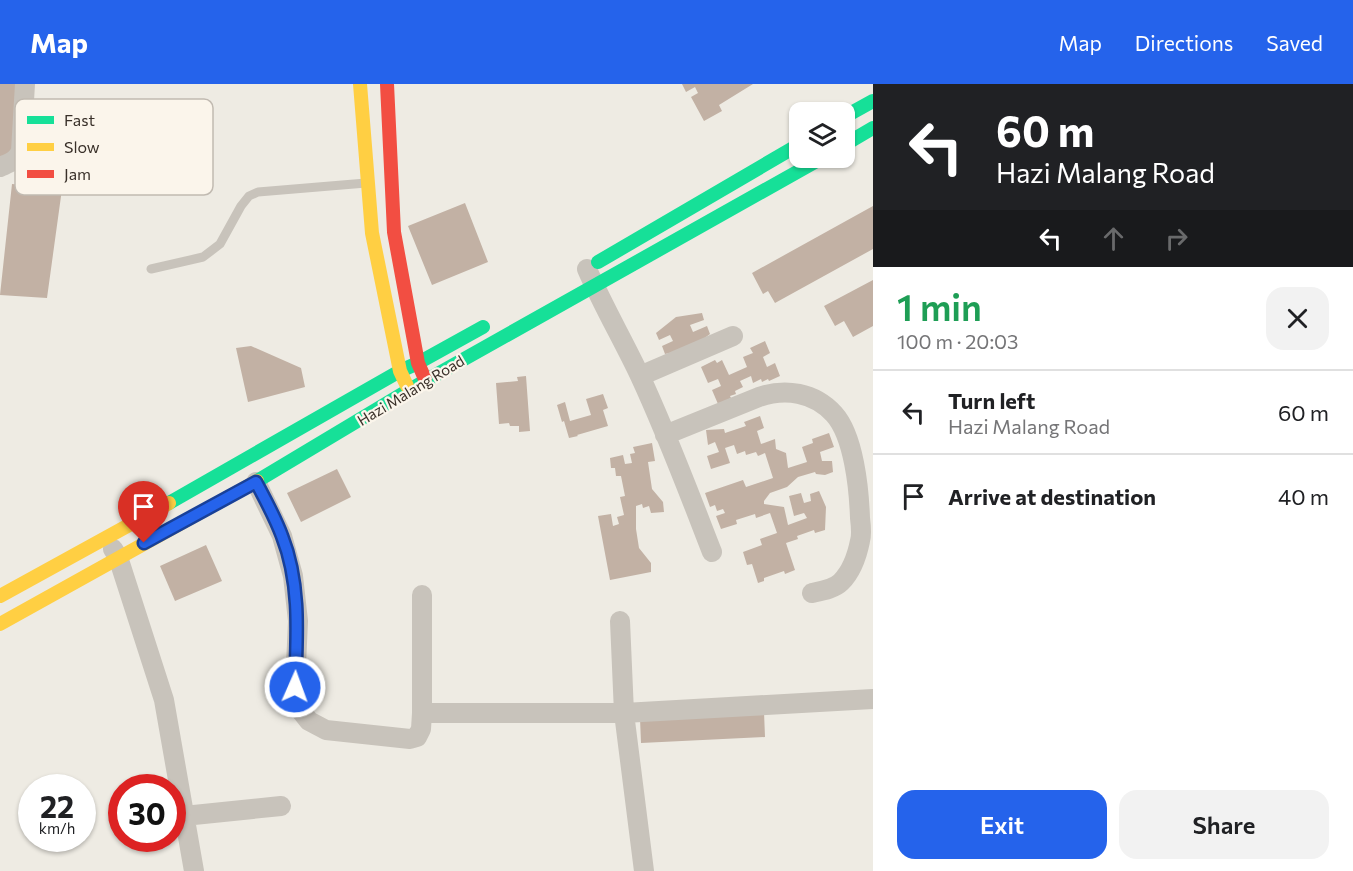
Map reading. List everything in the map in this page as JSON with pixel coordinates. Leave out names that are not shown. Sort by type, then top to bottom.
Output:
[{"type":"main road","points":[[360,84],[372,233],[400,371],[409,390]]},
{"type":"main road","points":[[387,84],[394,232],[418,363],[426,381]]},
{"type":"main road","points":[[855,111],[873,100]]},
{"type":"main road","points":[[855,139],[873,128]]},
{"type":"main road","name":"Hazi Malang Road","points":[[0,624],[256,482],[426,381],[586,276],[789,151]]},
{"type":"main road","name":"Hazi Malang Road","points":[[586,276],[802,168]]},
{"type":"main road","name":"Hazi Malang Road","points":[[0,597],[400,371],[497,319]]},
{"type":"street","points":[[25,99],[26,84]]},
{"type":"street","points":[[0,167],[15,160]]},
{"type":"street","points":[[586,276],[640,376],[712,552]]},
{"type":"street","points":[[640,376],[733,336]]},
{"type":"street","points":[[665,435],[773,392],[787,391],[801,394],[817,400],[833,413],[843,427],[853,460],[860,495],[861,539],[855,561],[840,584],[812,594]]},
{"type":"street","points":[[256,482],[282,536],[293,576],[298,621],[295,687],[298,707],[309,721],[326,730],[410,739],[417,737],[421,729],[422,713],[422,595]]},
{"type":"street","points":[[108,538],[118,557],[164,700],[177,774]]},
{"type":"street","points":[[620,621],[624,713],[644,871]]},
{"type":"street","points":[[422,713],[624,713],[873,699]]},
{"type":"street","points":[[186,816],[280,806]]},
{"type":"street","points":[[186,827],[194,871]]},
{"type":"lane","points":[[151,269],[203,257],[220,244],[241,206],[249,196],[258,192],[368,183]]},
{"type":"building","points":[[0,84],[21,84],[20,99],[15,99],[15,154],[0,162]]},
{"type":"building","points":[[682,84],[753,84],[719,105],[722,111],[704,121],[691,97],[698,93],[695,87],[686,92]]},
{"type":"building","points":[[12,184],[15,184],[15,195],[61,195],[47,298],[0,295]]},
{"type":"building","points":[[465,203],[488,262],[432,285],[408,226]]},
{"type":"building","points":[[873,206],[873,249],[775,303],[768,291],[763,294],[752,273]]},
{"type":"building","points":[[873,280],[873,326],[853,337],[844,321],[835,326],[824,306]]},
{"type":"building","points":[[702,313],[704,320],[690,325],[693,332],[707,326],[710,334],[690,349],[665,354],[662,346],[673,341],[670,335],[659,340],[656,333],[676,317]]},
{"type":"building","points":[[765,341],[770,353],[763,357],[767,367],[775,363],[780,376],[769,381],[768,379],[762,382],[761,379],[753,383],[751,376],[740,381],[743,387],[735,391],[736,394],[718,404],[712,390],[721,386],[718,379],[708,383],[701,367],[715,360],[717,363],[722,360],[729,375],[747,367],[743,357],[753,353],[750,348]]},
{"type":"building","points":[[251,346],[301,368],[305,387],[248,402],[236,348]]},
{"type":"building","points":[[526,376],[530,431],[519,432],[519,426],[510,426],[509,423],[499,424],[496,383],[518,381],[517,377]]},
{"type":"building","points":[[603,394],[608,408],[603,410],[608,426],[569,438],[557,405],[565,402],[570,421],[591,415],[586,399]]},
{"type":"building","points":[[760,416],[764,428],[757,431],[761,444],[775,439],[776,449],[786,453],[788,468],[807,462],[802,447],[813,443],[812,439],[829,433],[834,447],[820,452],[822,461],[832,461],[833,472],[825,475],[815,472],[798,477],[787,487],[770,493],[764,501],[764,504],[784,507],[788,525],[807,518],[804,513],[794,516],[789,496],[801,493],[804,503],[811,501],[810,494],[819,491],[826,507],[825,530],[815,533],[814,530],[786,543],[795,570],[764,578],[764,581],[758,583],[752,564],[747,565],[743,552],[762,545],[760,539],[777,533],[770,513],[756,518],[755,514],[736,520],[737,524],[721,529],[716,516],[725,513],[723,509],[717,511],[715,505],[710,507],[705,493],[743,480],[746,487],[773,478],[765,453],[758,456],[756,452],[746,455],[745,451],[737,454],[734,445],[725,448],[730,463],[711,469],[707,456],[719,452],[715,442],[708,445],[706,430],[724,429],[725,433],[746,426],[744,422]]},
{"type":"building","points":[[652,443],[655,461],[648,462],[652,489],[663,502],[664,512],[651,513],[649,506],[643,508],[642,504],[636,506],[639,548],[651,563],[651,572],[610,580],[598,516],[611,514],[613,526],[619,524],[617,517],[624,515],[620,497],[625,496],[621,476],[616,476],[615,468],[611,468],[610,458],[623,455],[625,464],[632,463],[630,454],[635,453],[633,447]]},
{"type":"building","points":[[337,469],[351,497],[301,522],[287,493]]},
{"type":"building","points":[[206,545],[222,581],[175,601],[160,566]]},
{"type":"building","points":[[764,712],[765,737],[641,743],[640,718]]},
{"type":"traffic: fast","points":[[855,111],[873,101]]},
{"type":"traffic: fast","points":[[855,139],[873,128]]},
{"type":"traffic: fast","points":[[598,262],[789,150]]},
{"type":"traffic: fast","points":[[257,481],[409,390],[804,168]]},
{"type":"traffic: fast","points":[[169,503],[400,371],[483,327]]},
{"type":"traffic: slow","points":[[360,84],[372,233],[400,371],[407,386]]},
{"type":"traffic: slow","points":[[0,624],[257,481]]},
{"type":"traffic: slow","points":[[0,596],[169,503]]},
{"type":"traffic: jam","points":[[387,84],[394,232],[418,363],[425,379]]},
{"type":"route","points":[[144,543],[256,482],[282,536],[293,576],[298,621],[295,687]]}]
